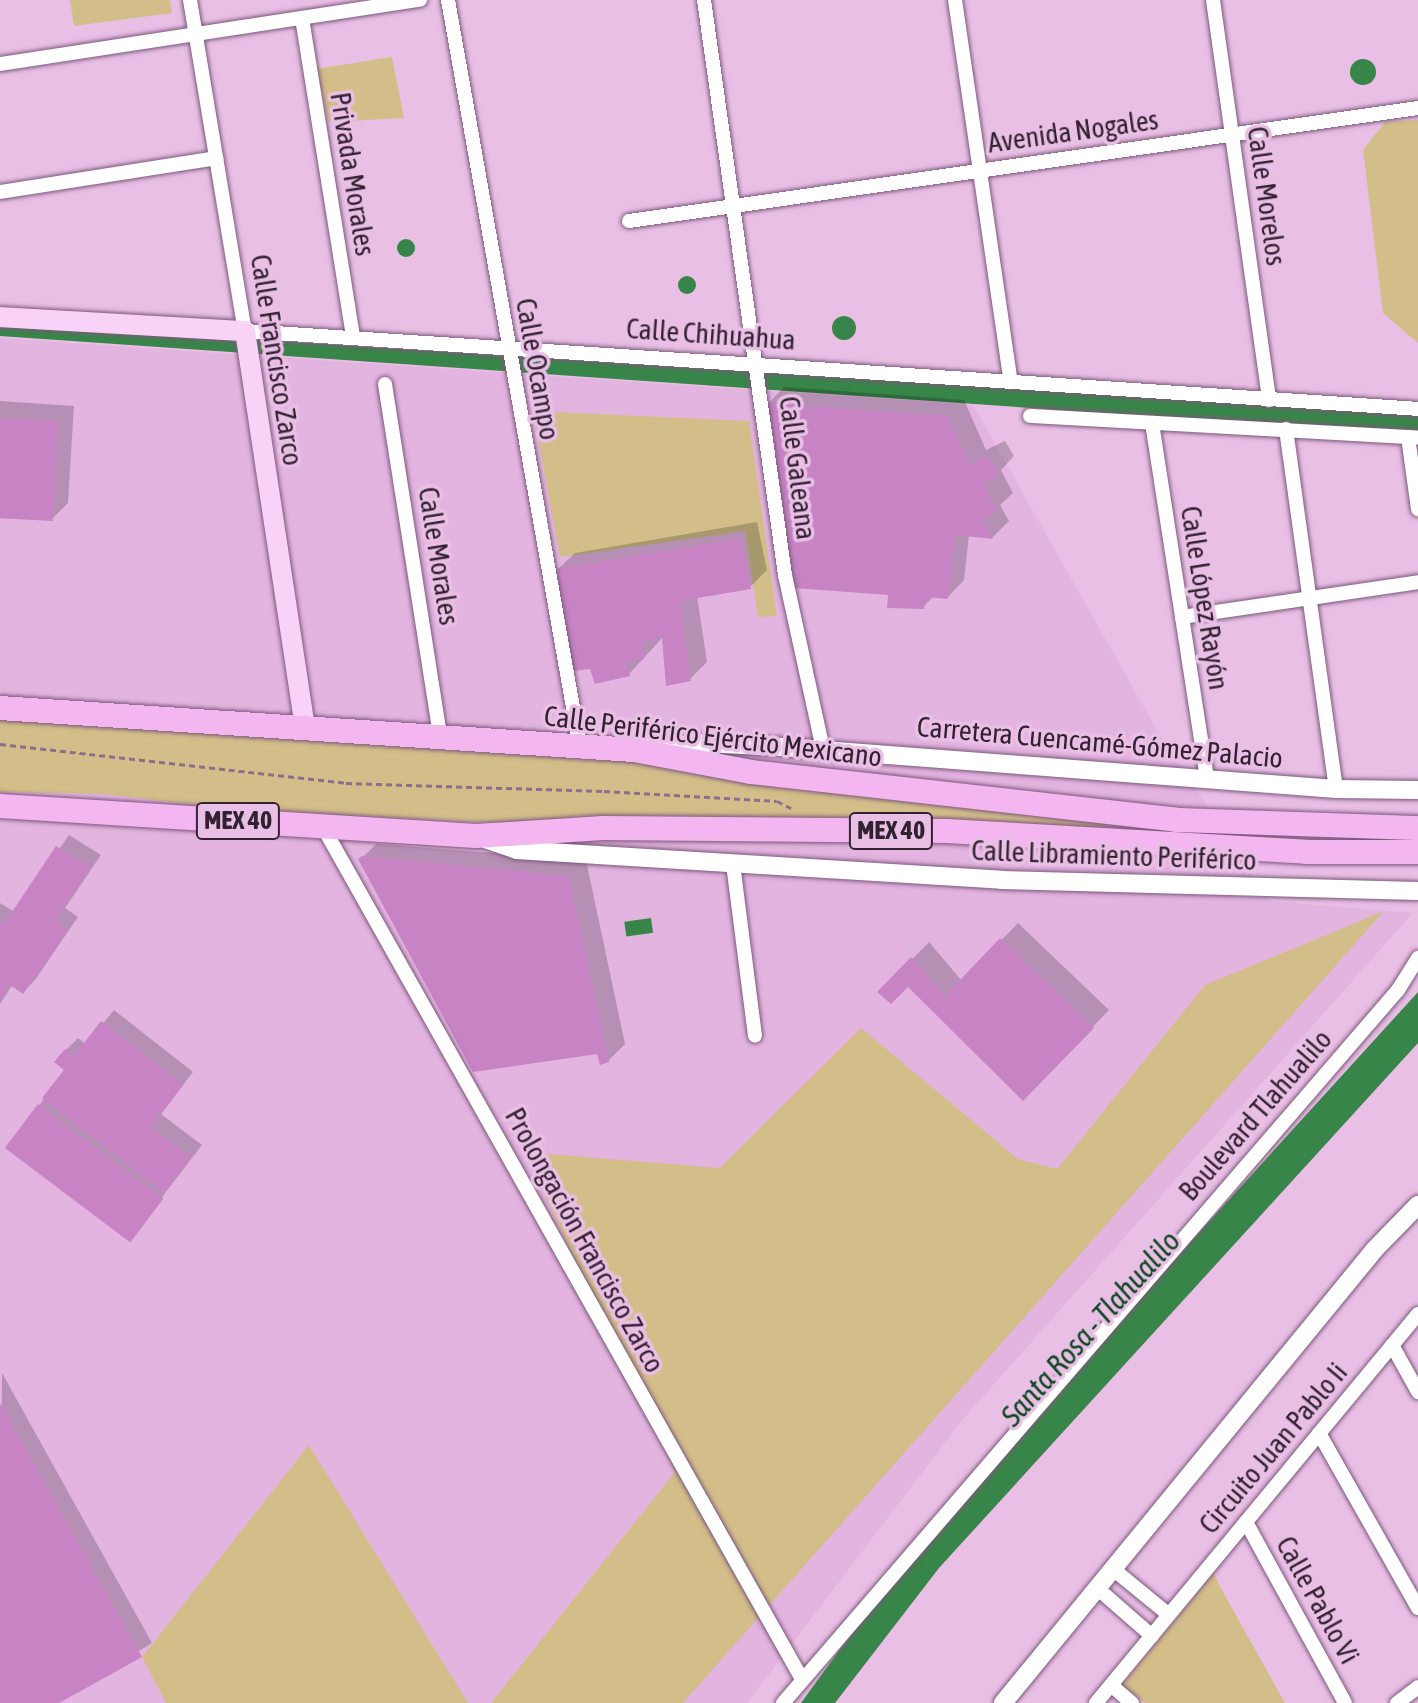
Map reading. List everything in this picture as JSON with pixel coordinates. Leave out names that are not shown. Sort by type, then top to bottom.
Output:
[{"type":"highway","name":"Calle Periférico Ejército Mexicano","points":[[0,708],[634,750],[751,772],[1077,811],[1271,827],[1418,828]]},
{"type":"highway","name":"MEX 40","points":[[0,806],[476,836],[603,828],[962,832],[1306,852],[1418,852]]},
{"type":"main road","name":"Calle Chihuahua","points":[[0,317],[246,336]]},
{"type":"main road","name":"Calle Francisco Zarco","points":[[246,336],[305,728]]},
{"type":"main road","name":"Carretera Cuencamé-Gómez Palacio","points":[[634,750],[705,743],[1336,789],[1418,790]]},
{"type":"main road","name":"Calle Libramiento Periférico","points":[[476,836],[517,850],[1001,880],[1418,891]]},
{"type":"main road","points":[[1003,1703],[1375,1249],[1418,1205]]},
{"type":"street","name":"Calle Francisco Zarco","points":[[190,0],[246,336]]},
{"type":"street","points":[[0,64],[420,0]]},
{"type":"street","name":"Calle Ocampo","points":[[448,0],[580,747]]},
{"type":"street","name":"Calle Galeana","points":[[704,0],[759,370],[785,575],[823,750]]},
{"type":"street","points":[[955,0],[1011,382]]},
{"type":"street","name":"Calle Morelos","points":[[1213,0],[1269,400]]},
{"type":"street","name":"Privada Morales","points":[[302,18],[353,338]]},
{"type":"street","name":"Avenida Nogales","points":[[629,221],[1418,108]]},
{"type":"street","points":[[0,192],[216,158]]},
{"type":"street","name":"Calle Chihuahua","points":[[246,336],[353,338],[509,353],[759,370],[1011,382],[1418,409]]},
{"type":"street","name":"Calle Morales","points":[[385,384],[440,736]]},
{"type":"street","points":[[1030,416],[1413,438],[1418,509]]},
{"type":"street","name":"Calle López Rayón","points":[[1152,423],[1207,780]]},
{"type":"street","points":[[1286,429],[1336,789]]},
{"type":"street","points":[[1182,617],[1418,582]]},
{"type":"street","name":"Prolongación Francisco Zarco","points":[[323,827],[802,1679]]},
{"type":"street","points":[[733,864],[755,1036]]},
{"type":"street","name":"Boulevard Tlahualilo","points":[[783,1703],[1387,1002],[1418,958]]},
{"type":"street","name":"Circuito Juan Pablo Ii","points":[[1096,1703],[1418,1314]]},
{"type":"street","points":[[1392,1345],[1418,1392]]},
{"type":"street","points":[[1319,1433],[1418,1608]]},
{"type":"street","name":"Calle Pablo Vi","points":[[1246,1522],[1345,1703]]},
{"type":"street","points":[[1113,1569],[1169,1615]]},
{"type":"street","points":[[1097,1588],[1152,1636]]},
{"type":"street","points":[[1111,1685],[1132,1703]]},
{"type":"street","points":[[1397,1703],[1418,1687]]},
{"type":"path","points":[[0,744],[346,783],[777,801],[805,816],[818,830]]},
{"type":"shaded area","points":[[70,0],[170,0],[172,13],[74,26]]},
{"type":"shaded area","points":[[392,57],[404,118],[329,122],[316,69]]},
{"type":"shaded area","points":[[1363,59],[1372,63],[1376,72],[1372,81],[1363,85],[1354,81],[1350,72],[1354,63]]},
{"type":"shaded area","points":[[1418,120],[1418,343],[1383,313],[1363,150],[1385,122]]},
{"type":"shaded area","points":[[406,239],[415,248],[406,257],[397,248]]},
{"type":"shaded area","points":[[683,276],[691,276],[696,285],[694,292],[683,294],[678,289],[678,281]]},
{"type":"shaded area","points":[[839,316],[849,316],[856,323],[856,333],[849,340],[839,340],[832,333],[832,323]]},
{"type":"shaded area","points":[[0,323],[1418,415],[1418,435],[0,336]]},
{"type":"shaded area","points":[[0,338],[973,405],[1157,730],[1269,901],[1413,913],[963,1419],[747,1703],[0,1703]]},
{"type":"shaded area","points":[[533,411],[749,421],[777,616],[758,617],[745,531],[560,557]]},
{"type":"shaded area","points":[[0,698],[632,755],[1114,817],[1097,829],[522,824],[244,811],[103,794],[0,792]]},
{"type":"shaded area","points":[[1384,911],[683,1703],[491,1703],[675,1472],[524,1152],[720,1168],[861,1028],[1018,1159],[1057,1169],[1205,985]]},
{"type":"shaded area","points":[[651,918],[653,933],[626,937],[624,922]]},
{"type":"shaded area","points":[[1418,992],[1418,1043],[939,1568],[835,1703],[801,1703],[921,1538]]},
{"type":"shaded area","points":[[309,1445],[468,1703],[166,1703],[142,1657]]},
{"type":"shaded area","points":[[1214,1573],[1285,1703],[1145,1703],[1122,1685]]},
{"type":"building","points":[[765,403],[947,416],[970,465],[988,456],[999,474],[983,483],[997,511],[982,519],[993,539],[955,535],[948,599],[926,597],[924,609],[887,608],[888,595],[794,588]]},
{"type":"building","points":[[0,418],[58,421],[53,521],[0,518]]},
{"type":"building","points":[[741,538],[751,589],[680,601],[691,681],[666,686],[662,638],[642,642],[644,659],[625,663],[630,676],[595,684],[590,669],[573,671],[556,569]]},
{"type":"building","points":[[56,846],[91,867],[55,921],[68,930],[23,994],[10,985],[0,1000],[0,922],[4,924]]},
{"type":"building","points":[[362,856],[569,876],[609,1062],[600,1065],[597,1054],[473,1072],[358,859]]},
{"type":"building","points":[[1000,938],[1094,1028],[1023,1101],[908,987],[891,1004],[877,992],[911,957],[945,996]]},
{"type":"building","points":[[101,1021],[183,1085],[151,1127],[191,1158],[164,1193],[42,1098],[64,1070],[54,1062],[65,1049],[74,1056]]},
{"type":"building","points":[[38,1104],[163,1198],[130,1242],[5,1148]]},
{"type":"building","points":[[0,1403],[142,1657],[59,1703],[0,1703]]},
{"type":"water label","name":"Santa Rosa - Tlahualilo","points":[[1090,1328]]}]
